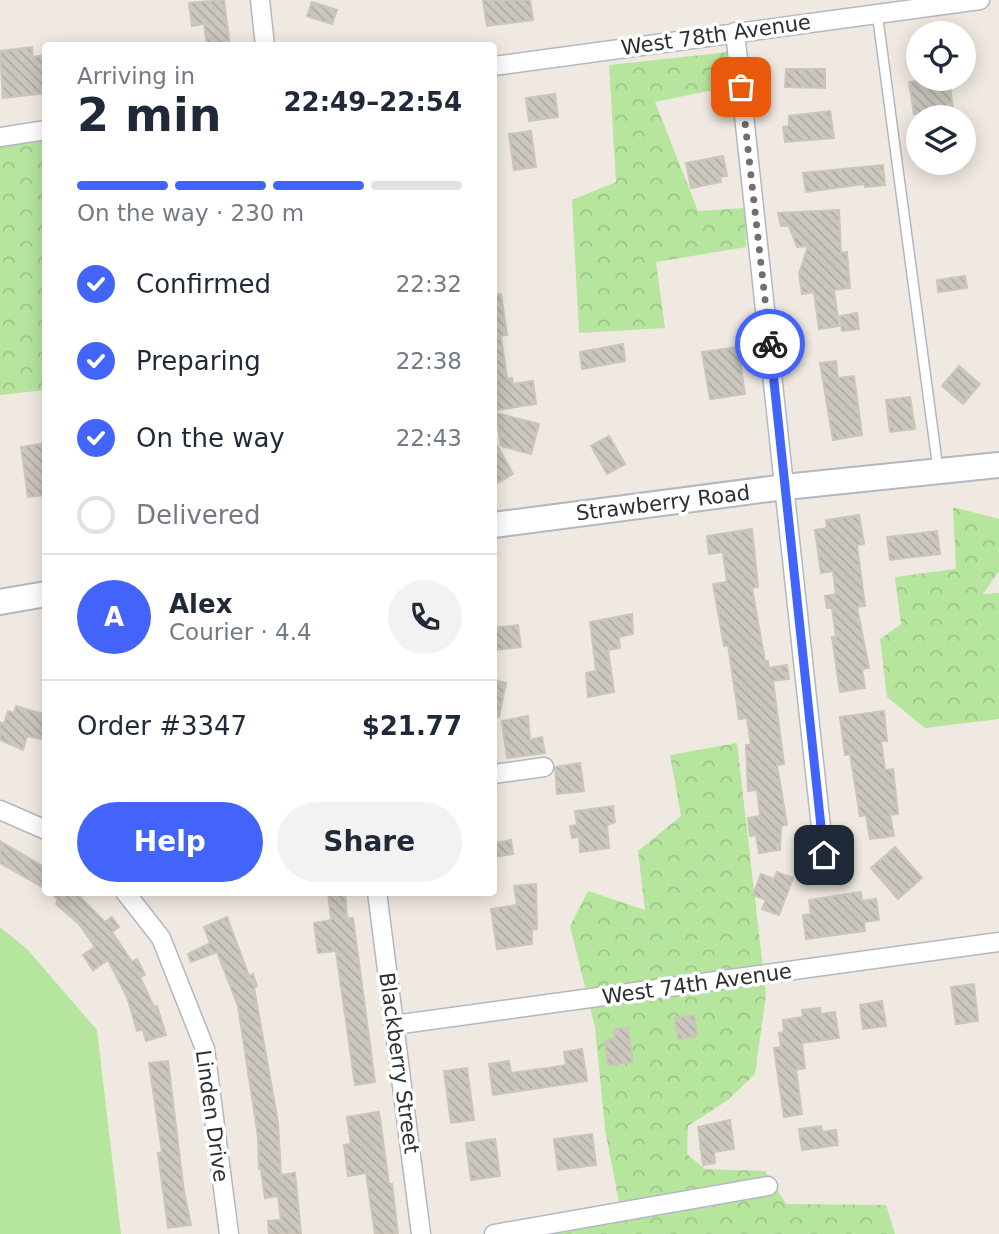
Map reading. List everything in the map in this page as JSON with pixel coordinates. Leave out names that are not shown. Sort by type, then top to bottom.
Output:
[{"type":"street","points":[[260,0],[265,42]]},
{"type":"street","name":"West 78th Avenue","points":[[497,66],[980,0]]},
{"type":"street","points":[[735,32],[824,855]]},
{"type":"street","points":[[0,136],[42,131]]},
{"type":"street","name":"Strawberry Road","points":[[497,525],[785,487],[999,465]]},
{"type":"street","points":[[0,602],[42,595]]},
{"type":"street","points":[[497,774],[544,767]]},
{"type":"street","points":[[0,810],[42,828]]},
{"type":"street","name":"Linden Drive","points":[[128,896],[161,938],[205,1049],[229,1234]]},
{"type":"street","name":"Blackberry Street","points":[[378,896],[421,1234]]},
{"type":"street","name":"West 74th Avenue","points":[[394,1025],[999,942]]},
{"type":"street","points":[[494,1234],[768,1186]]},
{"type":"lane","points":[[877,12],[938,471]]},
{"type":"green space","points":[[729,52],[732,86],[655,102],[698,211],[745,208],[746,247],[656,262],[665,328],[579,333],[572,200],[616,182],[609,65]]},
{"type":"green space","points":[[42,140],[42,390],[0,395],[0,147]]},
{"type":"green space","points":[[953,507],[999,519],[999,571],[983,594],[999,593],[999,719],[925,728],[887,697],[880,639],[901,624],[895,577],[956,569]]},
{"type":"green space","points":[[737,743],[766,995],[755,1074],[728,1100],[688,1126],[687,1154],[705,1169],[765,1171],[786,1204],[886,1205],[895,1234],[553,1234],[615,1223],[619,1203],[605,1129],[595,1027],[570,926],[588,891],[645,910],[638,851],[681,816],[670,755]]},
{"type":"green space","points":[[0,927],[27,949],[97,1030],[121,1234],[0,1234]]},
{"type":"building","points":[[224,0],[229,42],[206,42],[204,24],[192,26],[189,3]]},
{"type":"building","points":[[483,0],[530,0],[533,20],[487,26]]},
{"type":"building","points":[[312,2],[337,10],[332,24],[307,16]]},
{"type":"building","points":[[32,47],[33,57],[42,56],[42,93],[3,98],[0,51]]},
{"type":"building","points":[[786,69],[825,69],[825,88],[785,87]]},
{"type":"building","points":[[910,91],[951,91],[952,105],[913,105]]},
{"type":"building","points":[[555,94],[558,117],[529,121],[526,98]]},
{"type":"building","points":[[830,111],[834,138],[785,142],[783,127],[789,126],[789,116]]},
{"type":"building","points":[[531,131],[536,167],[514,170],[509,134]]},
{"type":"building","points":[[723,156],[727,176],[720,177],[721,182],[691,188],[686,163]]},
{"type":"building","points":[[883,165],[885,185],[865,187],[865,184],[806,192],[803,173]]},
{"type":"building","points":[[839,210],[841,253],[847,252],[850,288],[834,290],[839,326],[819,329],[814,292],[802,294],[799,274],[808,246],[797,247],[789,226],[781,226],[778,213]]},
{"type":"building","points":[[965,276],[967,288],[938,292],[937,280]]},
{"type":"building","points":[[501,294],[507,335],[497,336],[497,295]]},
{"type":"building","points":[[857,313],[859,329],[842,331],[840,316]]},
{"type":"building","points":[[501,337],[507,379],[512,378],[513,384],[533,381],[536,404],[497,410],[497,338]]},
{"type":"building","points":[[623,344],[625,361],[582,369],[580,352]]},
{"type":"building","points":[[738,347],[745,394],[710,399],[702,352]]},
{"type":"building","points":[[836,361],[838,378],[854,376],[862,435],[833,440],[820,363]]},
{"type":"building","points":[[959,366],[980,384],[963,404],[942,386]]},
{"type":"building","points":[[910,397],[915,429],[890,432],[886,400]]},
{"type":"building","points":[[497,413],[539,424],[531,454],[501,446]]},
{"type":"building","points":[[609,436],[625,464],[607,474],[591,446]]},
{"type":"building","points":[[42,444],[42,495],[28,497],[21,447]]},
{"type":"building","points":[[497,445],[513,474],[497,483]]},
{"type":"building","points":[[859,515],[864,544],[857,545],[865,606],[857,607],[869,668],[862,669],[865,688],[840,692],[832,637],[836,637],[832,608],[827,608],[825,596],[836,594],[833,571],[821,573],[815,530],[827,528],[826,520]]},
{"type":"building","points":[[752,529],[758,587],[752,588],[765,661],[768,661],[769,668],[787,665],[789,679],[773,681],[784,764],[777,765],[787,825],[781,826],[780,850],[759,853],[756,835],[750,836],[748,818],[760,816],[757,790],[748,791],[746,745],[751,745],[747,718],[739,719],[728,645],[724,646],[713,584],[727,582],[723,552],[709,554],[707,536]]},
{"type":"building","points":[[937,531],[940,554],[890,560],[887,537]]},
{"type":"building","points":[[632,614],[633,634],[619,637],[620,648],[608,650],[614,692],[588,697],[586,673],[596,671],[590,622]]},
{"type":"building","points":[[518,625],[521,647],[497,650],[497,628]]},
{"type":"building","points":[[497,681],[506,683],[497,717]]},
{"type":"building","points":[[16,706],[42,714],[42,739],[27,736],[23,750],[0,740],[0,722],[4,724],[8,711],[14,713]]},
{"type":"building","points":[[884,711],[887,741],[881,741],[885,770],[893,769],[898,814],[890,815],[894,836],[870,839],[866,815],[860,816],[850,754],[845,755],[840,717]]},
{"type":"building","points":[[528,716],[530,740],[542,737],[545,753],[507,758],[502,721]]},
{"type":"building","points":[[580,763],[584,791],[557,794],[555,767]]},
{"type":"building","points":[[613,806],[615,822],[607,825],[609,848],[580,852],[579,837],[572,838],[570,826],[577,825],[575,811]]},
{"type":"building","points":[[511,840],[513,854],[497,857],[497,842]]},
{"type":"building","points":[[0,841],[42,866],[42,887],[0,863]]},
{"type":"building","points":[[895,847],[922,878],[898,899],[871,868]]},
{"type":"building","points":[[777,872],[793,878],[779,915],[762,909],[766,900],[753,895],[761,874],[774,879]]},
{"type":"building","points":[[536,884],[537,929],[532,930],[532,944],[497,949],[491,909],[517,905],[514,886]]},
{"type":"building","points":[[861,892],[862,901],[876,899],[879,920],[864,922],[865,931],[806,939],[803,915],[811,914],[809,900]]},
{"type":"building","points":[[54,896],[79,896],[105,922],[112,917],[119,927],[112,932],[132,962],[137,959],[145,975],[140,977],[154,1007],[157,1006],[166,1035],[146,1041],[143,1029],[137,1031],[127,997],[108,960],[93,970],[83,955],[95,947],[79,924],[56,904],[58,900]]},
{"type":"building","points":[[328,896],[345,896],[347,918],[353,918],[375,1082],[355,1085],[336,951],[318,953],[314,923],[331,920]]},
{"type":"building","points":[[227,917],[249,976],[253,974],[257,986],[254,988],[278,1122],[281,1175],[295,1173],[301,1234],[269,1234],[268,1221],[281,1220],[278,1196],[265,1198],[238,1006],[217,952],[191,962],[188,954],[210,943],[204,927]]},
{"type":"building","points":[[974,984],[978,1021],[956,1024],[951,987]]},
{"type":"building","points":[[882,1001],[886,1026],[863,1029],[860,1005]]},
{"type":"building","points":[[820,1008],[821,1014],[835,1012],[839,1038],[802,1043],[805,1068],[796,1070],[802,1114],[784,1117],[774,1048],[781,1047],[779,1033],[784,1032],[783,1020],[803,1017],[802,1010]]},
{"type":"building","points":[[694,1015],[697,1036],[678,1039],[675,1018]]},
{"type":"building","points":[[628,1028],[633,1062],[608,1065],[605,1041],[615,1039],[614,1029]]},
{"type":"building","points":[[582,1049],[587,1081],[493,1095],[489,1064],[509,1061],[511,1073],[548,1068],[566,1065],[564,1052]]},
{"type":"building","points":[[168,1061],[184,1192],[191,1225],[168,1228],[158,1153],[162,1152],[149,1063]]},
{"type":"building","points":[[467,1068],[474,1120],[451,1123],[444,1071]]},
{"type":"building","points":[[379,1112],[398,1234],[375,1234],[366,1173],[348,1176],[344,1145],[351,1144],[347,1117]]},
{"type":"building","points":[[730,1120],[734,1149],[714,1152],[715,1163],[703,1165],[698,1127]]},
{"type":"building","points":[[821,1126],[822,1132],[836,1130],[838,1145],[802,1150],[799,1129]]},
{"type":"building","points":[[592,1134],[596,1165],[558,1170],[554,1139]]},
{"type":"building","points":[[495,1139],[500,1176],[471,1180],[466,1143]]},
{"type":"way so far","points":[[741,87],[770,344]]},
{"type":"route","points":[[770,344],[824,855]]}]
